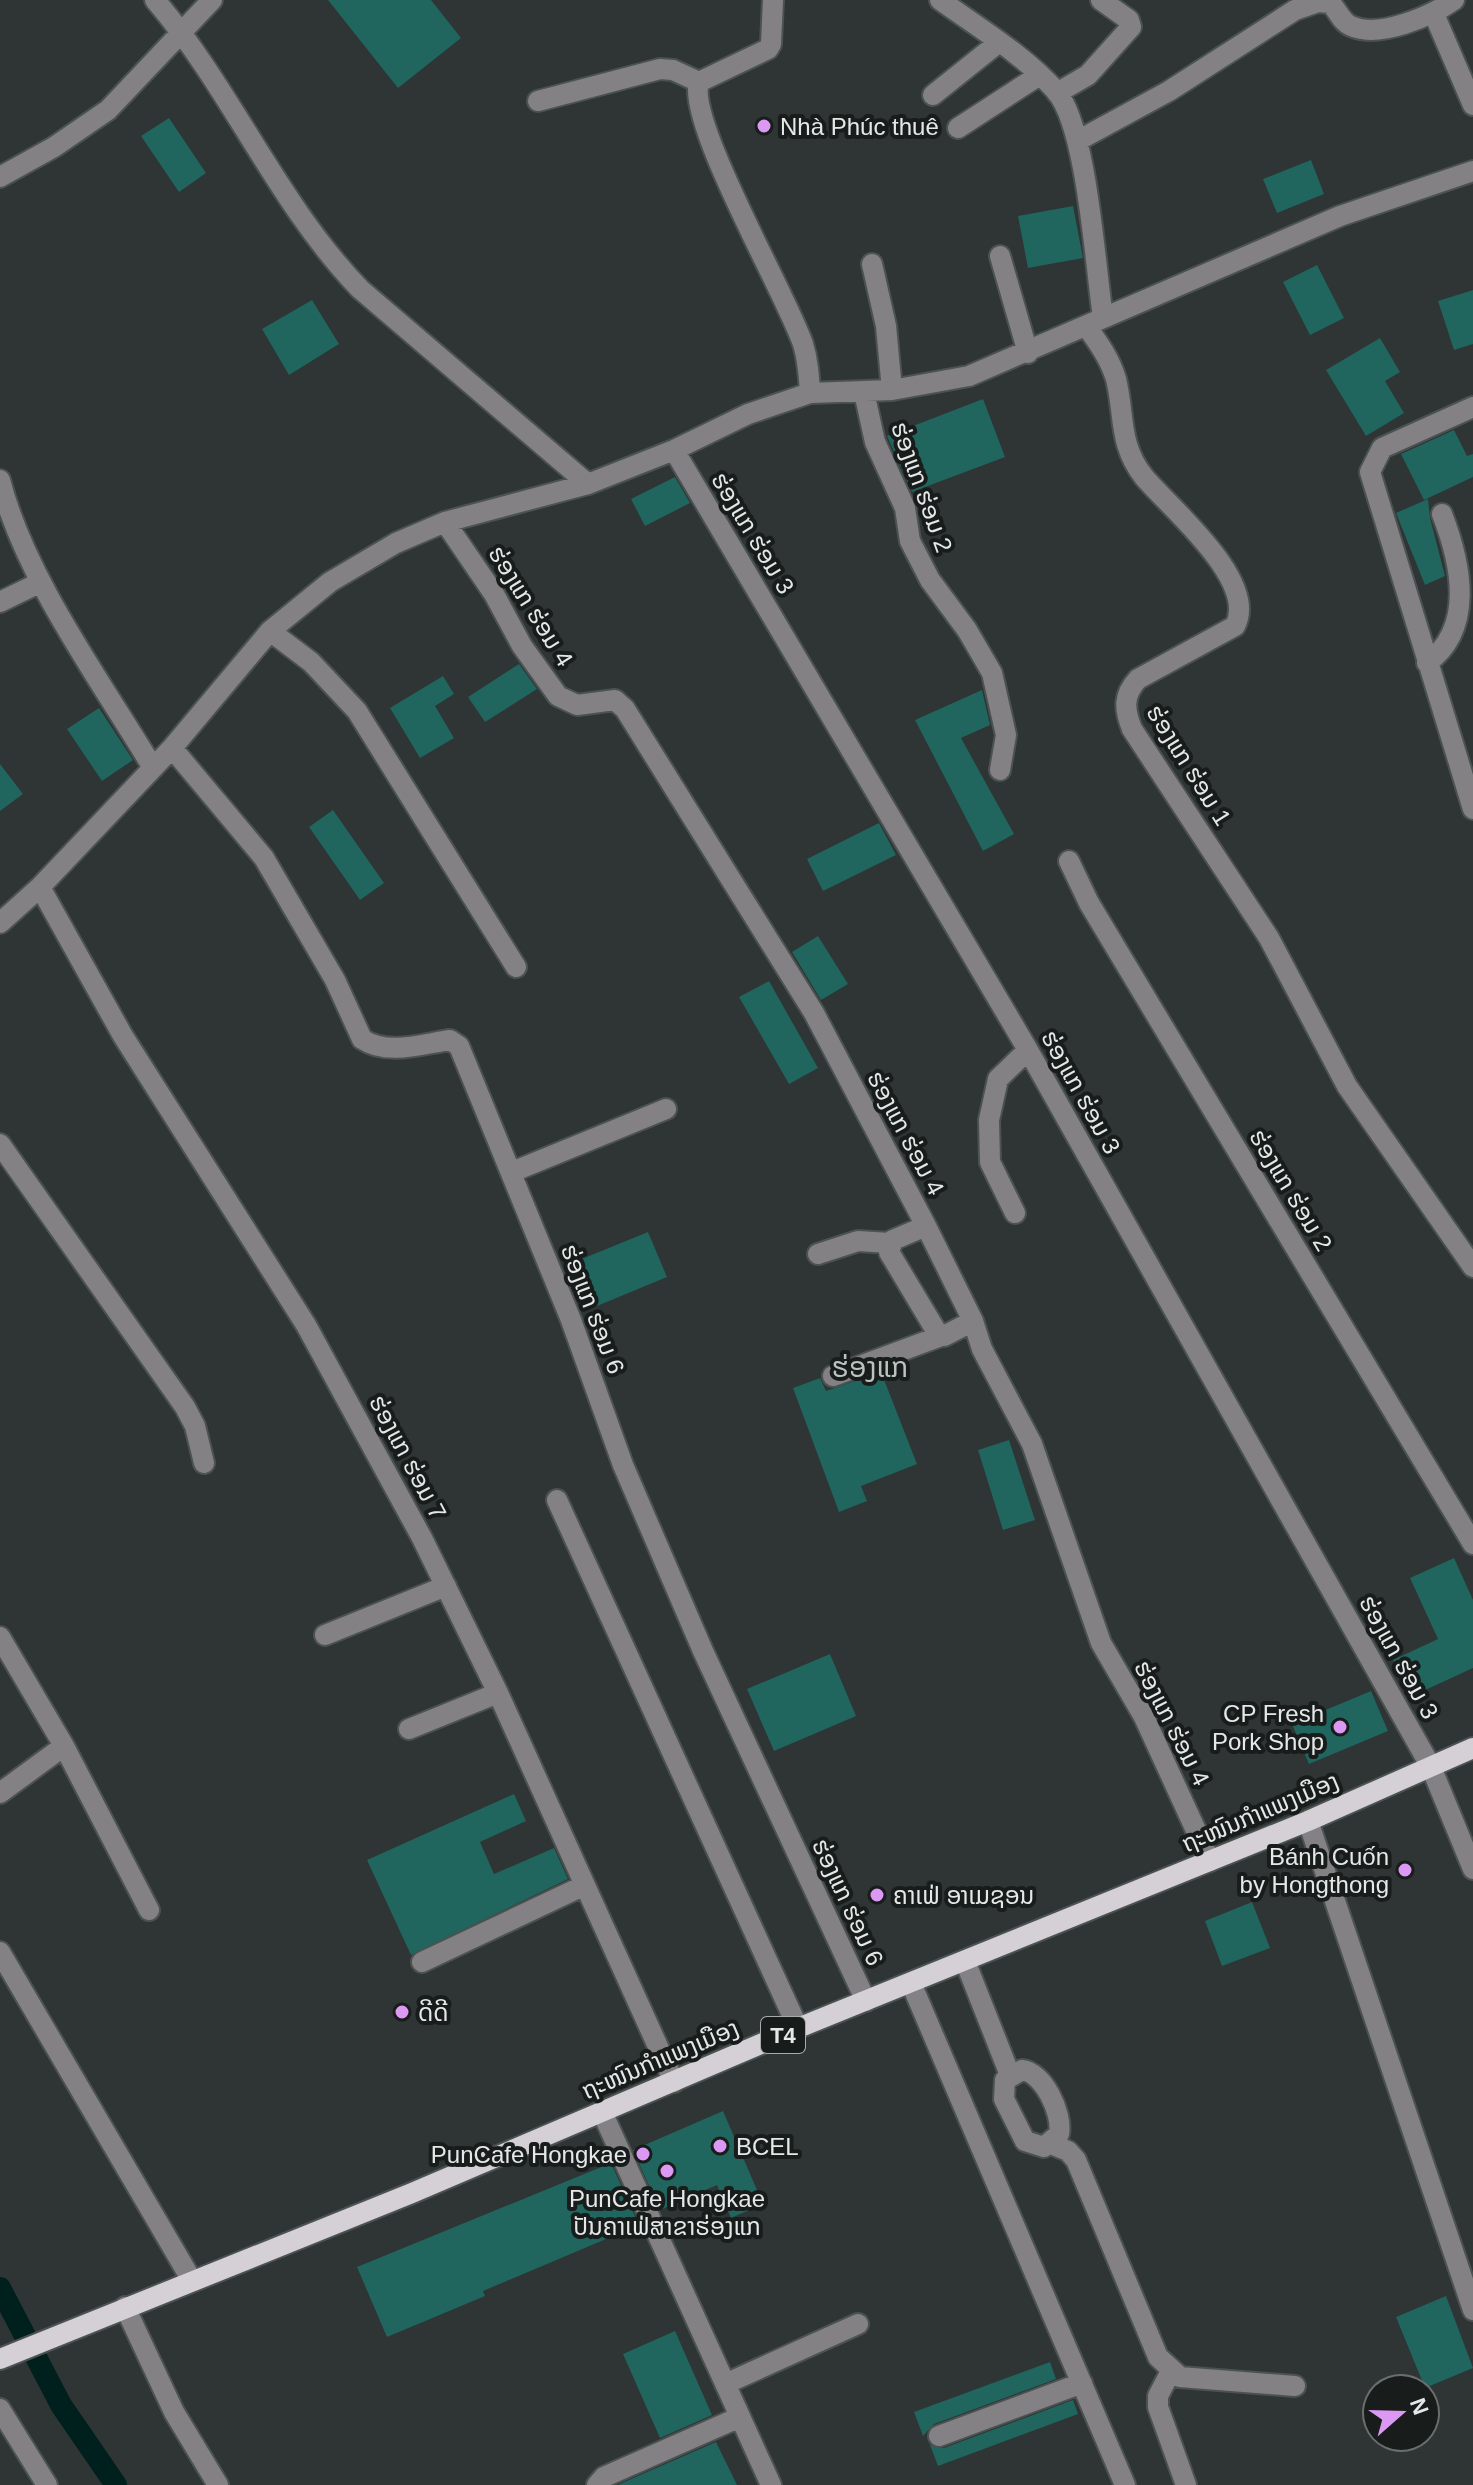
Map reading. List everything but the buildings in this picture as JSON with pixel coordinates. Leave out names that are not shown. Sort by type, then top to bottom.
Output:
[{"type":"main road","name":"ຖະໜົນກຳແພງເມືອງ","points":[[0,2359],[191,2279],[412,2193],[798,2028],[1308,1821],[1473,1748]]},
{"type":"street","points":[[155,0],[181,31],[303,223],[331,259],[360,289],[588,484]]},
{"type":"street","points":[[0,177],[54,147],[108,110],[212,0]]},
{"type":"street","points":[[699,82],[768,49],[771,44],[773,0]]},
{"type":"street","points":[[940,0],[998,43],[1057,93],[1079,140],[1094,321]]},
{"type":"street","points":[[1057,93],[1088,75],[1131,27],[1129,20],[1101,0]]},
{"type":"street","points":[[1079,140],[1169,91],[1295,10],[1318,2],[1330,2],[1349,25],[1369,30],[1434,14],[1454,0]]},
{"type":"street","points":[[1434,14],[1473,105]]},
{"type":"street","points":[[933,95],[998,43]]},
{"type":"street","points":[[538,101],[660,69],[673,70],[699,82]]},
{"type":"street","points":[[958,128],[1038,76]]},
{"type":"street","points":[[699,82],[698,101],[726,181],[804,348],[810,393]]},
{"type":"street","points":[[0,923],[40,887],[172,748],[270,631],[298,605],[363,561],[445,522],[588,484],[674,450],[748,414],[810,393],[892,390],[969,376],[1340,216],[1473,171]]},
{"type":"street","points":[[1000,256],[1028,353]]},
{"type":"street","points":[[872,264],[886,326],[892,390]]},
{"type":"street","name":"ຮ່ອງແກ ຮ່ອມ 1","points":[[1094,321],[1116,381],[1126,446],[1143,475],[1187,520],[1229,577],[1240,600],[1235,626],[1138,679],[1129,688],[1125,712],[1132,729],[1269,938],[1347,1086],[1473,1267]]},
{"type":"street","name":"ຮ່ອງແກ ຮ່ອມ 2","points":[[864,392],[875,442],[905,508],[910,541],[930,580],[967,630],[992,673],[1006,735],[1000,770]]},
{"type":"street","points":[[1473,407],[1382,448],[1370,472],[1473,809]]},
{"type":"street","name":"ຮ່ອງແກ ຮ່ອມ 3","points":[[674,450],[1028,1050],[1431,1767],[1473,1869]]},
{"type":"street","points":[[0,480],[6,506],[41,582],[153,768]]},
{"type":"street","points":[[1427,663],[1447,654],[1457,643],[1471,607],[1470,586],[1442,514]]},
{"type":"street","name":"ຮ່ອງແກ ຮ່ອມ 4","points":[[445,522],[494,594],[522,646],[558,696],[577,705],[615,700],[625,709],[814,1013],[926,1226],[973,1321],[982,1349],[1032,1444],[1101,1643],[1144,1717],[1210,1861]]},
{"type":"street","points":[[0,602],[41,582]]},
{"type":"street","points":[[270,631],[311,662],[357,711],[516,967]]},
{"type":"street","name":"ຮ່ອງແກ ຮ່ອມ 6","points":[[172,748],[264,858],[335,980],[362,1039],[382,1047],[450,1040],[459,1046],[512,1172],[629,1479],[703,1651],[866,2001]]},
{"type":"street","name":"ຮ່ອງແກ ຮ່ອມ 2","points":[[1069,861],[1089,903],[1473,1544]]},
{"type":"street","name":"ຮ່ອງແກ ຮ່ອມ 7","points":[[40,887],[123,1036],[306,1325],[446,1586],[498,1693],[674,2082]]},
{"type":"street","points":[[1015,1213],[990,1162],[989,1120],[998,1079],[1028,1050]]},
{"type":"street","points":[[512,1172],[666,1109]]},
{"type":"street","points":[[0,1144],[185,1407],[195,1426],[204,1463]]},
{"type":"street","points":[[818,1254],[858,1241],[890,1243],[926,1226]]},
{"type":"street","points":[[890,1243],[889,1252],[941,1336]]},
{"type":"street","points":[[833,1376],[973,1321]]},
{"type":"street","points":[[557,1500],[798,2028]]},
{"type":"street","points":[[325,1635],[446,1586]]},
{"type":"street","points":[[0,1637],[64,1746],[149,1910]]},
{"type":"street","points":[[409,1729],[498,1693]]},
{"type":"street","points":[[0,1793],[64,1746]]},
{"type":"street","points":[[1308,1821],[1473,2310]]},
{"type":"street","points":[[422,1962],[583,1886]]},
{"type":"street","points":[[0,1952],[191,2279]]},
{"type":"street","points":[[965,1961],[1010,2075],[1003,2093],[1021,2136],[1031,2145],[1051,2144],[1068,2151],[1076,2160],[1158,2357],[1180,2377],[1295,2386]]},
{"type":"street","points":[[911,1983],[1125,2485]]},
{"type":"street","points":[[1010,2075],[1022,2070],[1039,2078],[1061,2127],[1051,2144]]},
{"type":"street","points":[[602,2112],[771,2485]]},
{"type":"street","points":[[125,2307],[174,2412],[218,2485]]},
{"type":"street","points":[[725,2384],[858,2324]]},
{"type":"street","points":[[1171,2371],[1158,2396],[1158,2407],[1186,2485]]},
{"type":"street","points":[[939,2436],[1082,2383]]},
{"type":"street","points":[[0,2409],[47,2485]]},
{"type":"street","points":[[597,2485],[604,2477],[740,2417]]},
{"type":"waterway","points":[[0,2288],[61,2405],[116,2485]]},
{"type":"place","name":"Nhà Phúc thuê","points":[[764,126]]},
{"type":"place","name":"CP Fresh Pork Shop","points":[[1340,1727]]},
{"type":"place","name":"Bánh Cuốn by Hongthong","points":[[1405,1870]]},
{"type":"place","name":"ຄາເຟ່ ອາເມຊອນ","points":[[877,1895]]},
{"type":"place","name":"ດີດີ","points":[[402,2012]]},
{"type":"place","name":"BCEL","points":[[720,2146]]},
{"type":"place","name":"PunCafe Hongkae","points":[[643,2154]]},
{"type":"place","name":"PunCafe Hongkae ປັນຄາເຟ່ສາຂາຮ່ອງແກ","points":[[667,2171]]},
{"type":"district","name":"ຮ່ອງແກ","points":[[870,1367]]}]
